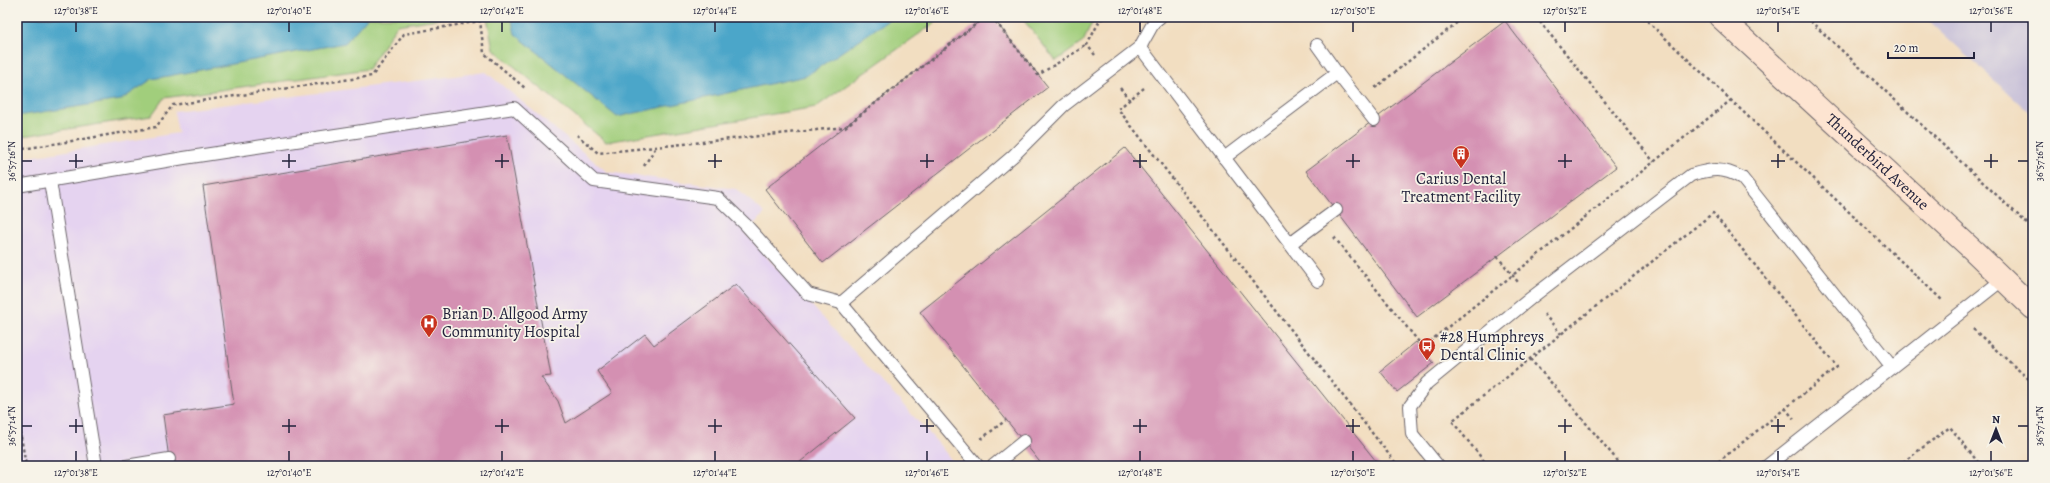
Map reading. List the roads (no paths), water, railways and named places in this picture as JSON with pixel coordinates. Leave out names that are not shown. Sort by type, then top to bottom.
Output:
[{"type":"main road","name":"Thunderbird Avenue","points":[[1720,17],[2033,308]]},
{"type":"lane","points":[[841,303],[1013,156],[1063,106],[1140,47],[1155,19]]},
{"type":"lane","points":[[1317,45],[1374,120]]},
{"type":"lane","points":[[1140,47],[1318,281]]},
{"type":"lane","points":[[1224,158],[1337,73]]},
{"type":"lane","points":[[17,186],[184,158],[514,108],[594,181],[718,198],[746,225],[808,294],[841,303],[978,466]]},
{"type":"lane","points":[[1438,466],[1412,434],[1410,406],[1427,383],[1531,298],[1691,175],[1708,170],[1728,170],[1742,178],[1892,367]]},
{"type":"lane","points":[[50,181],[96,466]]},
{"type":"lane","points":[[1290,244],[1336,210]]},
{"type":"lane","points":[[1766,466],[2002,280]]},
{"type":"lane","points":[[993,466],[1024,441]]},
{"type":"lane","points":[[126,466],[169,458]]},
{"type":"water","points":[[17,17],[368,17],[345,43],[152,79],[121,100],[17,116]]},
{"type":"water","points":[[511,17],[893,17],[806,76],[617,117],[515,34]]},
{"type":"place","name":"Carius Dental Treatment Facility","points":[[1461,169]]},
{"type":"place","name":"Brian D. Allgood Army Community Hospital","points":[[429,338]]},
{"type":"place","name":"#28 Humphreys Dental Clinic","points":[[1427,361]]}]
